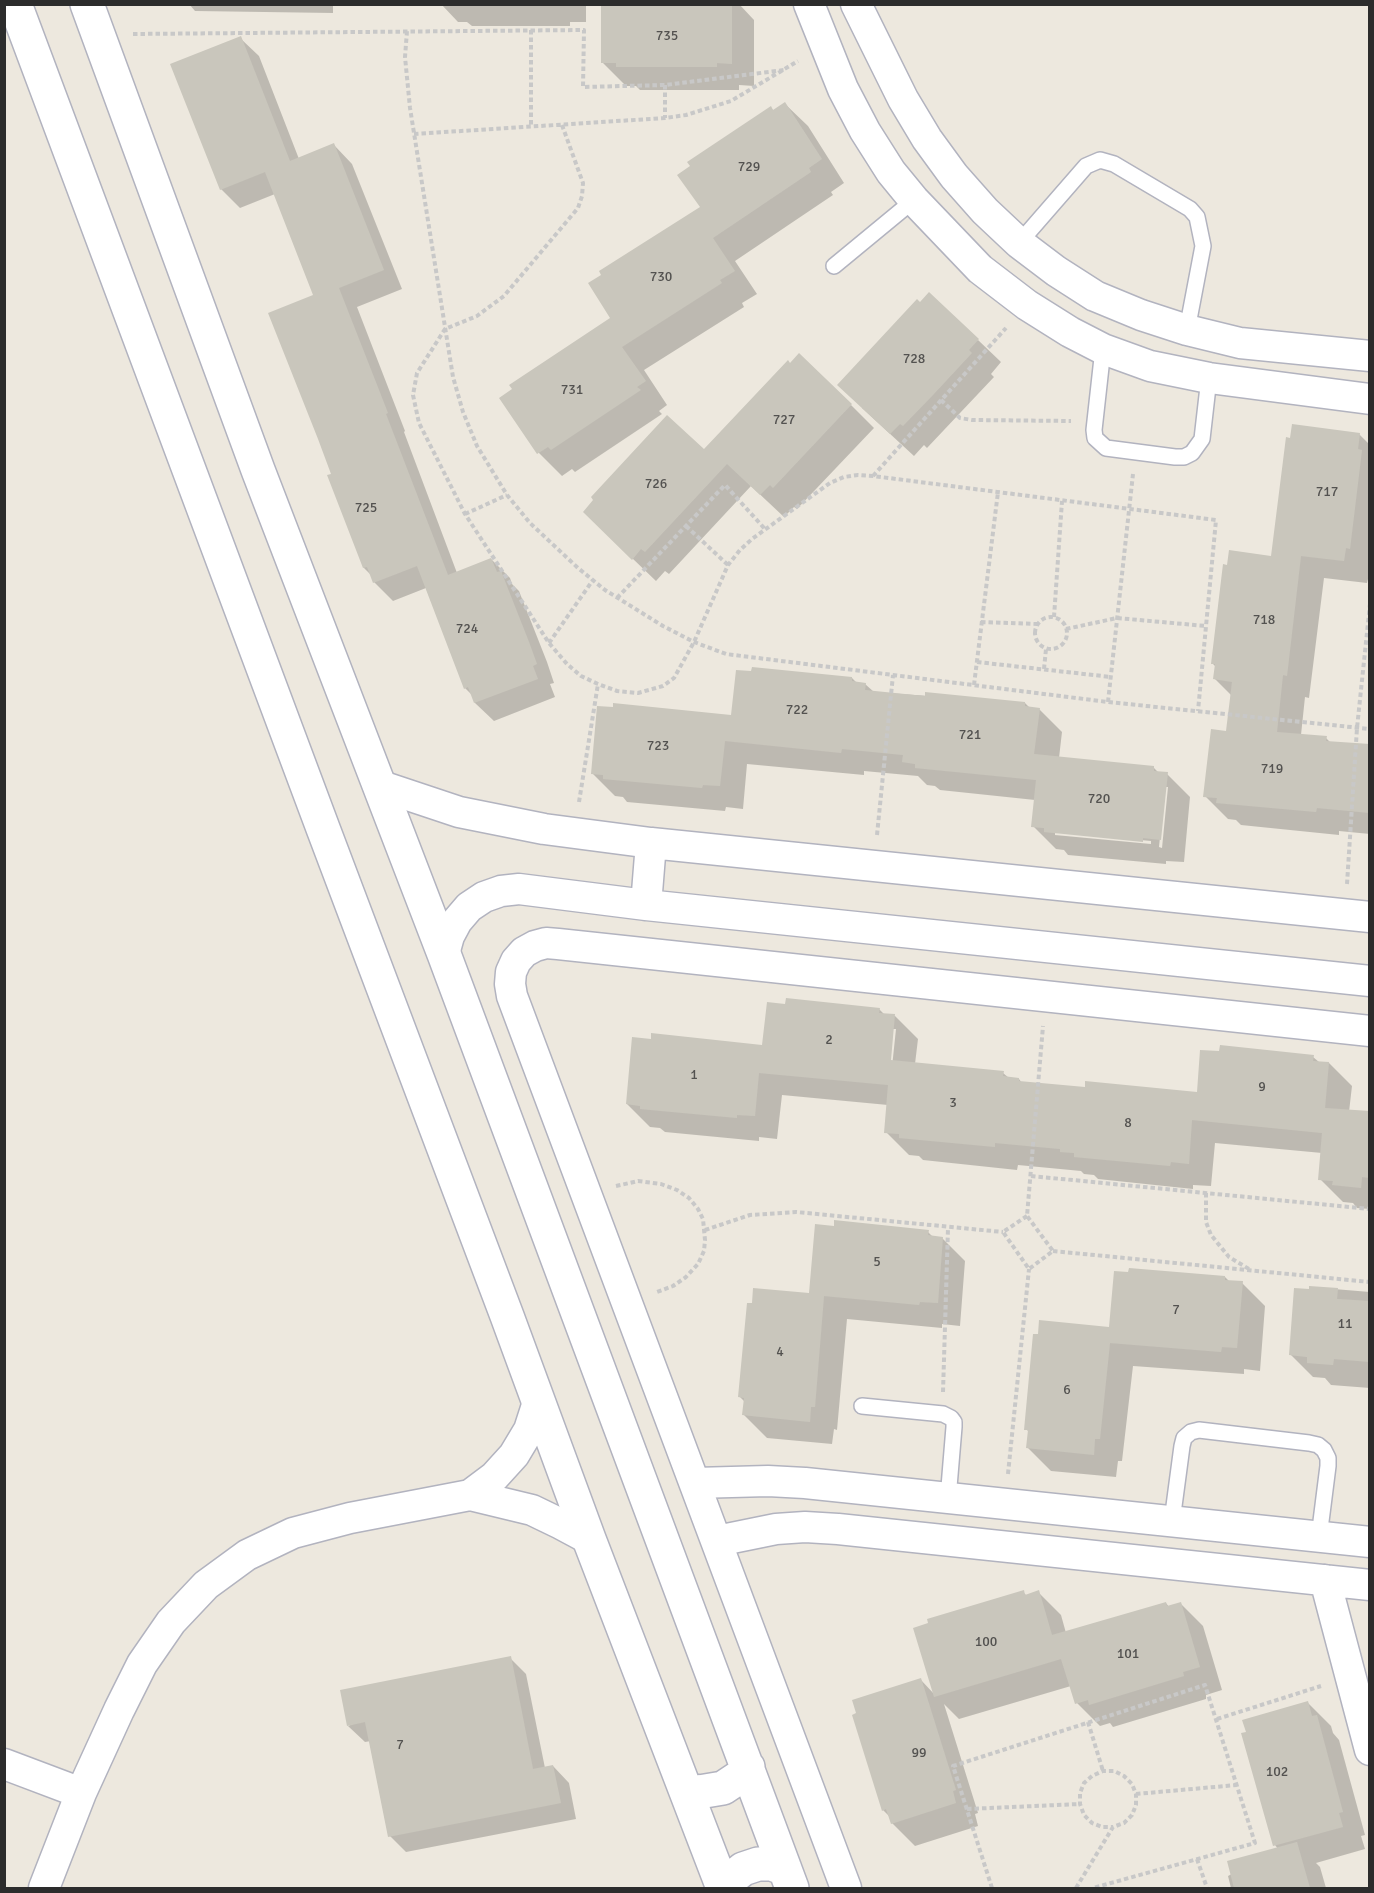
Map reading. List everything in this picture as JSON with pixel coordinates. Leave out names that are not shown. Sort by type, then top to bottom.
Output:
[{"type":"street","points":[[15,4],[589,1539],[724,1888]]},
{"type":"street","points":[[809,4],[843,89],[865,131],[891,172],[914,200],[980,269],[1027,305],[1070,332],[1103,349],[1150,366],[1209,378],[1370,399]]},
{"type":"street","points":[[856,4],[903,99],[927,139],[954,176],[985,211],[1019,243],[1056,271],[1095,296],[1141,315],[1187,330],[1240,343],[1370,356]]},
{"type":"street","points":[[93,19],[258,470],[444,954],[788,1879]]},
{"type":"street","points":[[378,785],[459,812],[502,822],[574,833],[651,843],[1357,916]]},
{"type":"street","points":[[646,905],[651,843]]},
{"type":"street","points":[[444,954],[449,936],[457,921],[469,907],[484,897],[501,891],[519,889],[646,905],[1370,981]]},
{"type":"street","points":[[846,1888],[512,996],[511,972],[516,961],[524,952],[535,946],[558,944],[1370,1031]]},
{"type":"street","points":[[470,1495],[494,1477],[514,1455],[529,1430],[538,1402]]},
{"type":"street","points":[[695,1483],[768,1481],[805,1483],[1370,1542]]},
{"type":"street","points":[[44,1888],[81,1793],[118,1710],[142,1664],[171,1622],[207,1585],[247,1556],[293,1533],[350,1518],[470,1495],[532,1510],[589,1539]]},
{"type":"street","points":[[717,1541],[776,1529],[806,1527],[838,1529],[1370,1585]]},
{"type":"street","points":[[1324,1580],[1368,1736]]},
{"type":"street","points":[[4,1764],[81,1793]]},
{"type":"street","points":[[687,1790],[699,1792],[723,1788],[741,1776],[748,1767]]},
{"type":"street","points":[[724,1888],[743,1869],[758,1864],[772,1864],[788,1879]]},
{"type":"lane","points":[[1019,243],[1086,166],[1100,160],[1114,164],[1190,209],[1197,217],[1203,246],[1187,330]]},
{"type":"lane","points":[[834,266],[914,200]]},
{"type":"lane","points":[[1103,349],[1095,438],[1106,448],[1175,457],[1184,457],[1192,453],[1202,439],[1209,378]]},
{"type":"lane","points":[[862,1406],[943,1414],[954,1422],[948,1498]]},
{"type":"lane","points":[[1172,1521],[1184,1438],[1191,1432],[1199,1430],[1310,1443],[1324,1450],[1328,1458],[1328,1466],[1319,1536]]},
{"type":"path","points":[[93,19],[407,31],[584,30],[583,87],[665,85],[784,70]]},
{"type":"path","points":[[531,30],[531,127]]},
{"type":"path","points":[[407,31],[407,82],[414,134],[453,377],[463,412],[477,446],[507,495],[530,523],[593,580],[617,598],[694,642],[726,654],[1108,702],[1370,729]]},
{"type":"path","points":[[414,134],[686,115],[731,100],[824,45]]},
{"type":"path","points":[[665,85],[665,118]]},
{"type":"path","points":[[562,125],[583,183],[578,208],[504,296],[477,316],[445,329],[417,373],[413,395],[418,423],[465,514],[549,643],[567,664],[581,676],[617,691],[638,693],[663,686],[674,678],[694,642],[728,565],[740,550],[765,529],[830,483],[844,477],[873,476],[1216,520],[1198,711]]},
{"type":"path","points":[[873,476],[1027,305]]},
{"type":"path","points":[[941,400],[960,418],[972,420],[1095,421]]},
{"type":"path","points":[[1108,702],[1136,452]]},
{"type":"path","points":[[617,598],[725,485],[765,529]]},
{"type":"path","points":[[974,685],[998,492]]},
{"type":"path","points":[[465,514],[507,495]]},
{"type":"path","points":[[1054,617],[1062,501]]},
{"type":"path","points":[[686,526],[728,565]]},
{"type":"path","points":[[549,643],[593,580]]},
{"type":"path","points":[[1357,916],[1357,728],[1370,604]]},
{"type":"path","points":[[1048,617],[1054,617],[1061,620],[1066,628],[1065,640],[1061,646],[1046,649],[1035,639],[1034,631],[1037,624],[1048,617]]},
{"type":"path","points":[[1066,628],[1117,618],[1206,626]]},
{"type":"path","points":[[981,622],[1037,624]]},
{"type":"path","points":[[1044,669],[1046,649]]},
{"type":"path","points":[[977,662],[1111,677]]},
{"type":"path","points":[[874,865],[893,675]]},
{"type":"path","points":[[574,833],[598,684]]},
{"type":"path","points":[[1045,996],[1027,1216],[1053,1251]]},
{"type":"path","points":[[1031,1176],[1370,1209]]},
{"type":"path","points":[[585,1191],[638,1181],[661,1184],[689,1198],[698,1209],[705,1230],[704,1251],[698,1264],[686,1277],[673,1286],[627,1302]]},
{"type":"path","points":[[1206,1193],[1206,1222],[1211,1235],[1229,1257],[1254,1270]]},
{"type":"path","points":[[705,1230],[750,1215],[772,1212],[796,1212],[1003,1232],[1027,1216]]},
{"type":"path","points":[[943,1414],[948,1228]]},
{"type":"path","points":[[1003,1232],[1029,1269],[1005,1504]]},
{"type":"path","points":[[1029,1269],[1053,1251],[1370,1282]]},
{"type":"path","points":[[1216,1719],[1350,1677]]},
{"type":"path","points":[[992,1888],[953,1766],[1205,1685],[1255,1843],[1093,1888]]},
{"type":"path","points":[[1089,1722],[1103,1771]]},
{"type":"path","points":[[1103,1771],[1114,1771],[1124,1776],[1132,1784],[1136,1794],[1136,1805],[1132,1815],[1124,1823],[1113,1827],[1102,1827],[1092,1823],[1084,1815],[1080,1804],[1080,1793],[1084,1783],[1103,1771]]},
{"type":"path","points":[[1136,1794],[1237,1785]]},
{"type":"path","points":[[967,1809],[1080,1804]]},
{"type":"path","points":[[1076,1888],[1113,1827]]},
{"type":"path","points":[[1197,1859],[1207,1888]]},
{"type":"building","points":[[601,4],[732,4],[732,64],[717,63],[717,67],[616,67],[616,63],[601,63]]},
{"type":"building","points":[[241,36],[290,161],[334,143],[384,270],[339,288],[388,413],[386,414],[448,575],[491,558],[497,572],[501,571],[529,642],[537,664],[533,666],[538,679],[474,703],[468,687],[464,689],[417,566],[373,583],[367,567],[363,568],[327,475],[331,474],[318,439],[268,313],[313,295],[265,172],[220,190],[170,64]]},
{"type":"building","points":[[785,102],[822,159],[809,168],[811,172],[713,238],[735,271],[720,280],[722,283],[622,347],[646,381],[637,387],[641,390],[551,450],[548,447],[537,454],[499,398],[512,389],[509,385],[610,318],[588,283],[601,275],[599,271],[700,207],[677,175],[690,166],[687,162],[771,106],[773,110]]},
{"type":"building","points":[[929,292],[979,339],[969,350],[972,353],[933,395],[903,426],[900,424],[890,434],[837,385],[917,299],[920,302]]},
{"type":"building","points":[[799,353],[852,404],[773,488],[770,485],[760,495],[727,464],[645,552],[641,549],[632,560],[583,512],[593,500],[591,497],[667,415],[704,449],[788,360],[790,363]]},
{"type":"building","points":[[1292,424],[1360,433],[1358,449],[1362,450],[1350,549],[1346,548],[1344,561],[1301,556],[1287,676],[1283,675],[1277,732],[1327,736],[1326,741],[1370,744],[1370,813],[1317,808],[1316,812],[1216,803],[1217,798],[1203,797],[1211,729],[1226,731],[1232,682],[1213,679],[1215,664],[1211,664],[1223,564],[1227,565],[1229,550],[1271,556],[1286,437],[1290,438]]},
{"type":"building","points":[[752,667],[852,677],[852,681],[866,683],[865,690],[925,696],[925,692],[1025,702],[1025,706],[1040,708],[1034,754],[1154,766],[1154,771],[1168,772],[1161,840],[1143,838],[1143,842],[1044,832],[1044,828],[1031,827],[1036,780],[915,768],[915,764],[902,762],[903,755],[842,749],[841,753],[725,741],[720,786],[703,785],[702,788],[603,779],[603,775],[591,774],[597,706],[613,707],[613,703],[731,715],[736,670],[751,671]]},
{"type":"building","points":[[786,998],[880,1008],[879,1013],[895,1014],[891,1060],[1004,1071],[1003,1076],[1019,1078],[1019,1081],[1085,1087],[1085,1081],[1197,1092],[1200,1050],[1219,1051],[1220,1045],[1314,1055],[1313,1061],[1329,1062],[1325,1108],[1370,1111],[1370,1178],[1362,1177],[1361,1188],[1332,1185],[1333,1181],[1318,1180],[1322,1133],[1192,1120],[1189,1164],[1171,1162],[1170,1166],[1074,1157],[1074,1153],[1060,1152],[1060,1149],[995,1143],[995,1147],[899,1138],[899,1134],[884,1133],[888,1085],[759,1073],[755,1116],[737,1115],[737,1118],[640,1109],[640,1106],[626,1104],[632,1037],[651,1039],[651,1033],[762,1045],[767,1002],[785,1004]]},
{"type":"building","points":[[834,1220],[929,1230],[928,1235],[943,1237],[938,1303],[920,1302],[919,1305],[824,1296],[815,1407],[811,1407],[810,1422],[742,1415],[744,1398],[738,1397],[747,1303],[752,1303],[753,1288],[809,1293],[815,1224],[834,1226]]},
{"type":"building","points":[[1129,1268],[1225,1276],[1225,1280],[1243,1281],[1237,1348],[1222,1347],[1221,1352],[1110,1343],[1100,1439],[1095,1439],[1094,1455],[1026,1448],[1028,1430],[1024,1430],[1033,1334],[1038,1334],[1039,1320],[1109,1327],[1114,1271],[1128,1272]]},
{"type":"building","points":[[1309,1286],[1338,1288],[1337,1299],[1370,1301],[1370,1362],[1334,1359],[1333,1365],[1307,1363],[1307,1357],[1289,1355],[1294,1288],[1309,1289]]},
{"type":"building","points":[[1024,1590],[1025,1595],[1039,1590],[1052,1635],[1166,1602],[1167,1606],[1181,1602],[1200,1667],[1183,1672],[1184,1676],[1089,1705],[1088,1700],[1075,1704],[1061,1659],[934,1697],[913,1628],[928,1623],[927,1619]]},
{"type":"building","points":[[511,1656],[533,1769],[553,1765],[561,1803],[388,1837],[365,1722],[347,1726],[340,1690]]},
{"type":"building","points":[[921,1678],[956,1790],[953,1791],[956,1803],[891,1824],[886,1809],[882,1811],[852,1715],[856,1713],[852,1700]]},
{"type":"building","points":[[1308,1701],[1312,1716],[1317,1715],[1343,1812],[1339,1813],[1343,1827],[1273,1846],[1241,1733],[1246,1732],[1242,1720]]},
{"type":"building","points":[[1297,1842],[1310,1888],[1234,1888],[1227,1861]]}]
